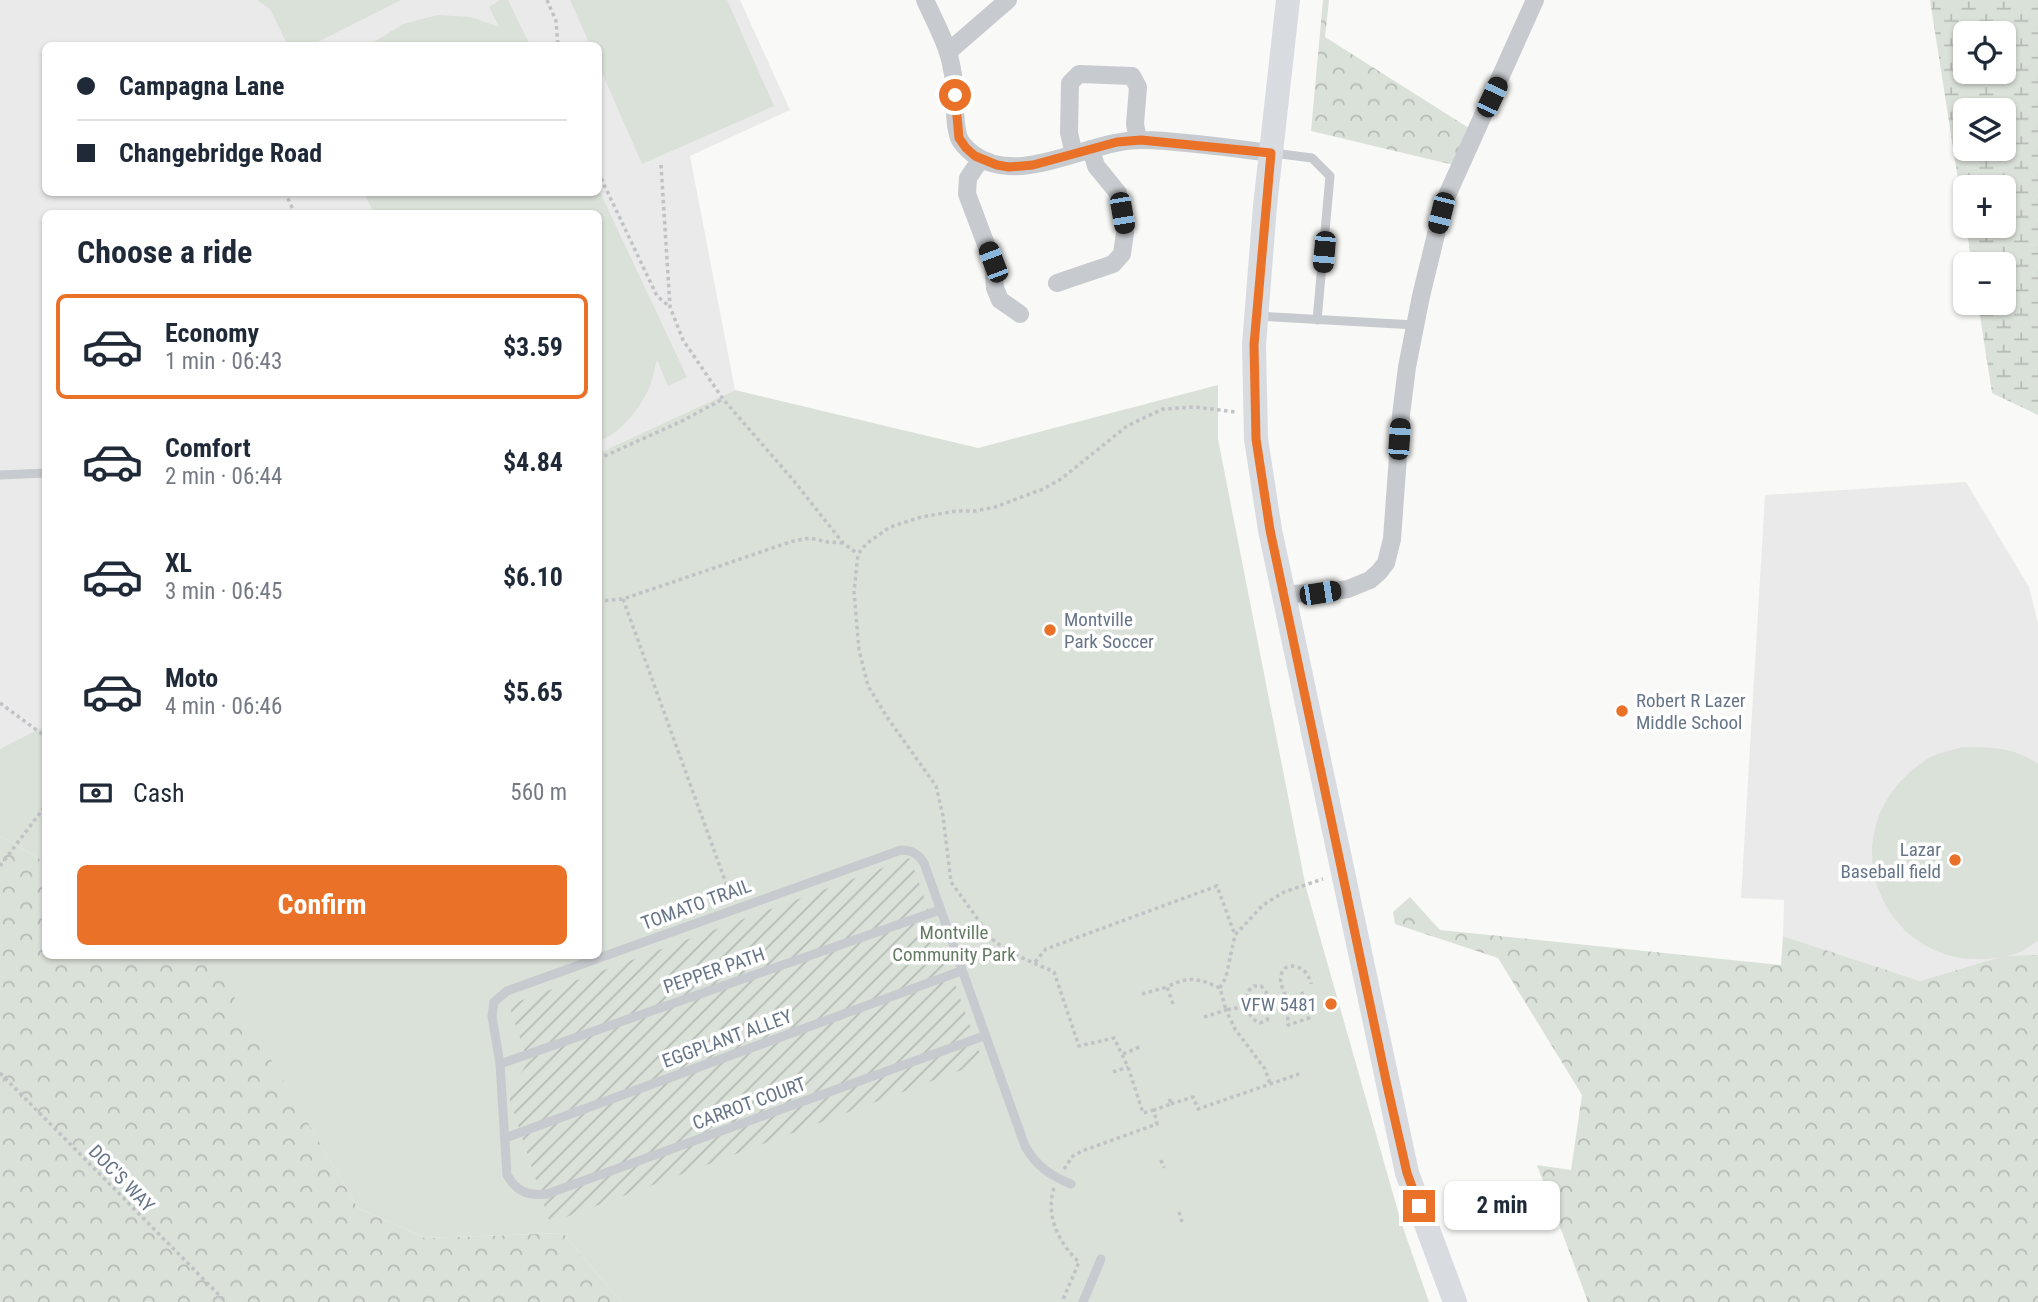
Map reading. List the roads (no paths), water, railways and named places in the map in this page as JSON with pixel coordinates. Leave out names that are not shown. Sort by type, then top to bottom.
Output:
[{"type":"main road","points":[[1288,0],[1256,316],[1256,439],[1270,530],[1407,1173],[1455,1302]]},
{"type":"street","points":[[925,0],[948,52],[954,79],[959,138],[966,148],[981,159],[997,165],[1021,167],[1117,142],[1138,140],[1271,153]]},
{"type":"street","points":[[948,52],[1008,0]]},
{"type":"street","points":[[1284,594],[1348,589],[1370,580],[1386,563],[1392,539],[1407,367],[1444,202],[1535,0]]},
{"type":"street","points":[[1057,283],[1113,264],[1122,254],[1125,233],[1118,194],[1069,133],[1070,83],[1079,74],[1132,76],[1138,86],[1135,124],[1138,140]]},
{"type":"street","points":[[981,159],[968,178],[967,194],[993,262],[995,289],[1000,300],[1020,314]]},
{"type":"lane","points":[[1271,153],[1312,158],[1330,176],[1317,320]]},
{"type":"lane","points":[[1256,316],[1415,325]]},
{"type":"lane","points":[[0,475],[42,473]]},
{"type":"lane","name":"TOMATO TRAIL","points":[[602,957],[901,850],[915,853],[924,863],[940,910]]},
{"type":"lane","points":[[940,910],[1025,1146],[1038,1165],[1071,1184]]},
{"type":"lane","name":"PEPPER PATH","points":[[500,1064],[940,910]]},
{"type":"lane","name":"TOMATO TRAIL","points":[[500,1064],[492,1016],[494,1002],[507,991],[596,959]]},
{"type":"lane","name":"EGGPLANT ALLEY","points":[[505,1138],[961,971]]},
{"type":"lane","name":"CARROT COURT","points":[[505,1138],[505,1167],[516,1188],[523,1193],[547,1194],[985,1036]]},
{"type":"lane","points":[[500,1064],[505,1138]]},
{"type":"lane","points":[[1083,1302],[1101,1259]]},
{"type":"place","name":"Montville Park Soccer","points":[[1050,630]]},
{"type":"place","name":"Robert R Lazer Middle School","points":[[1622,711]]},
{"type":"place","name":"Lazar Baseball field","points":[[1955,860]]},
{"type":"place","name":"VFW 5481","points":[[1331,1004]]},
{"type":"park label","name":"Montville Community Park","points":[[954,943]]}]
